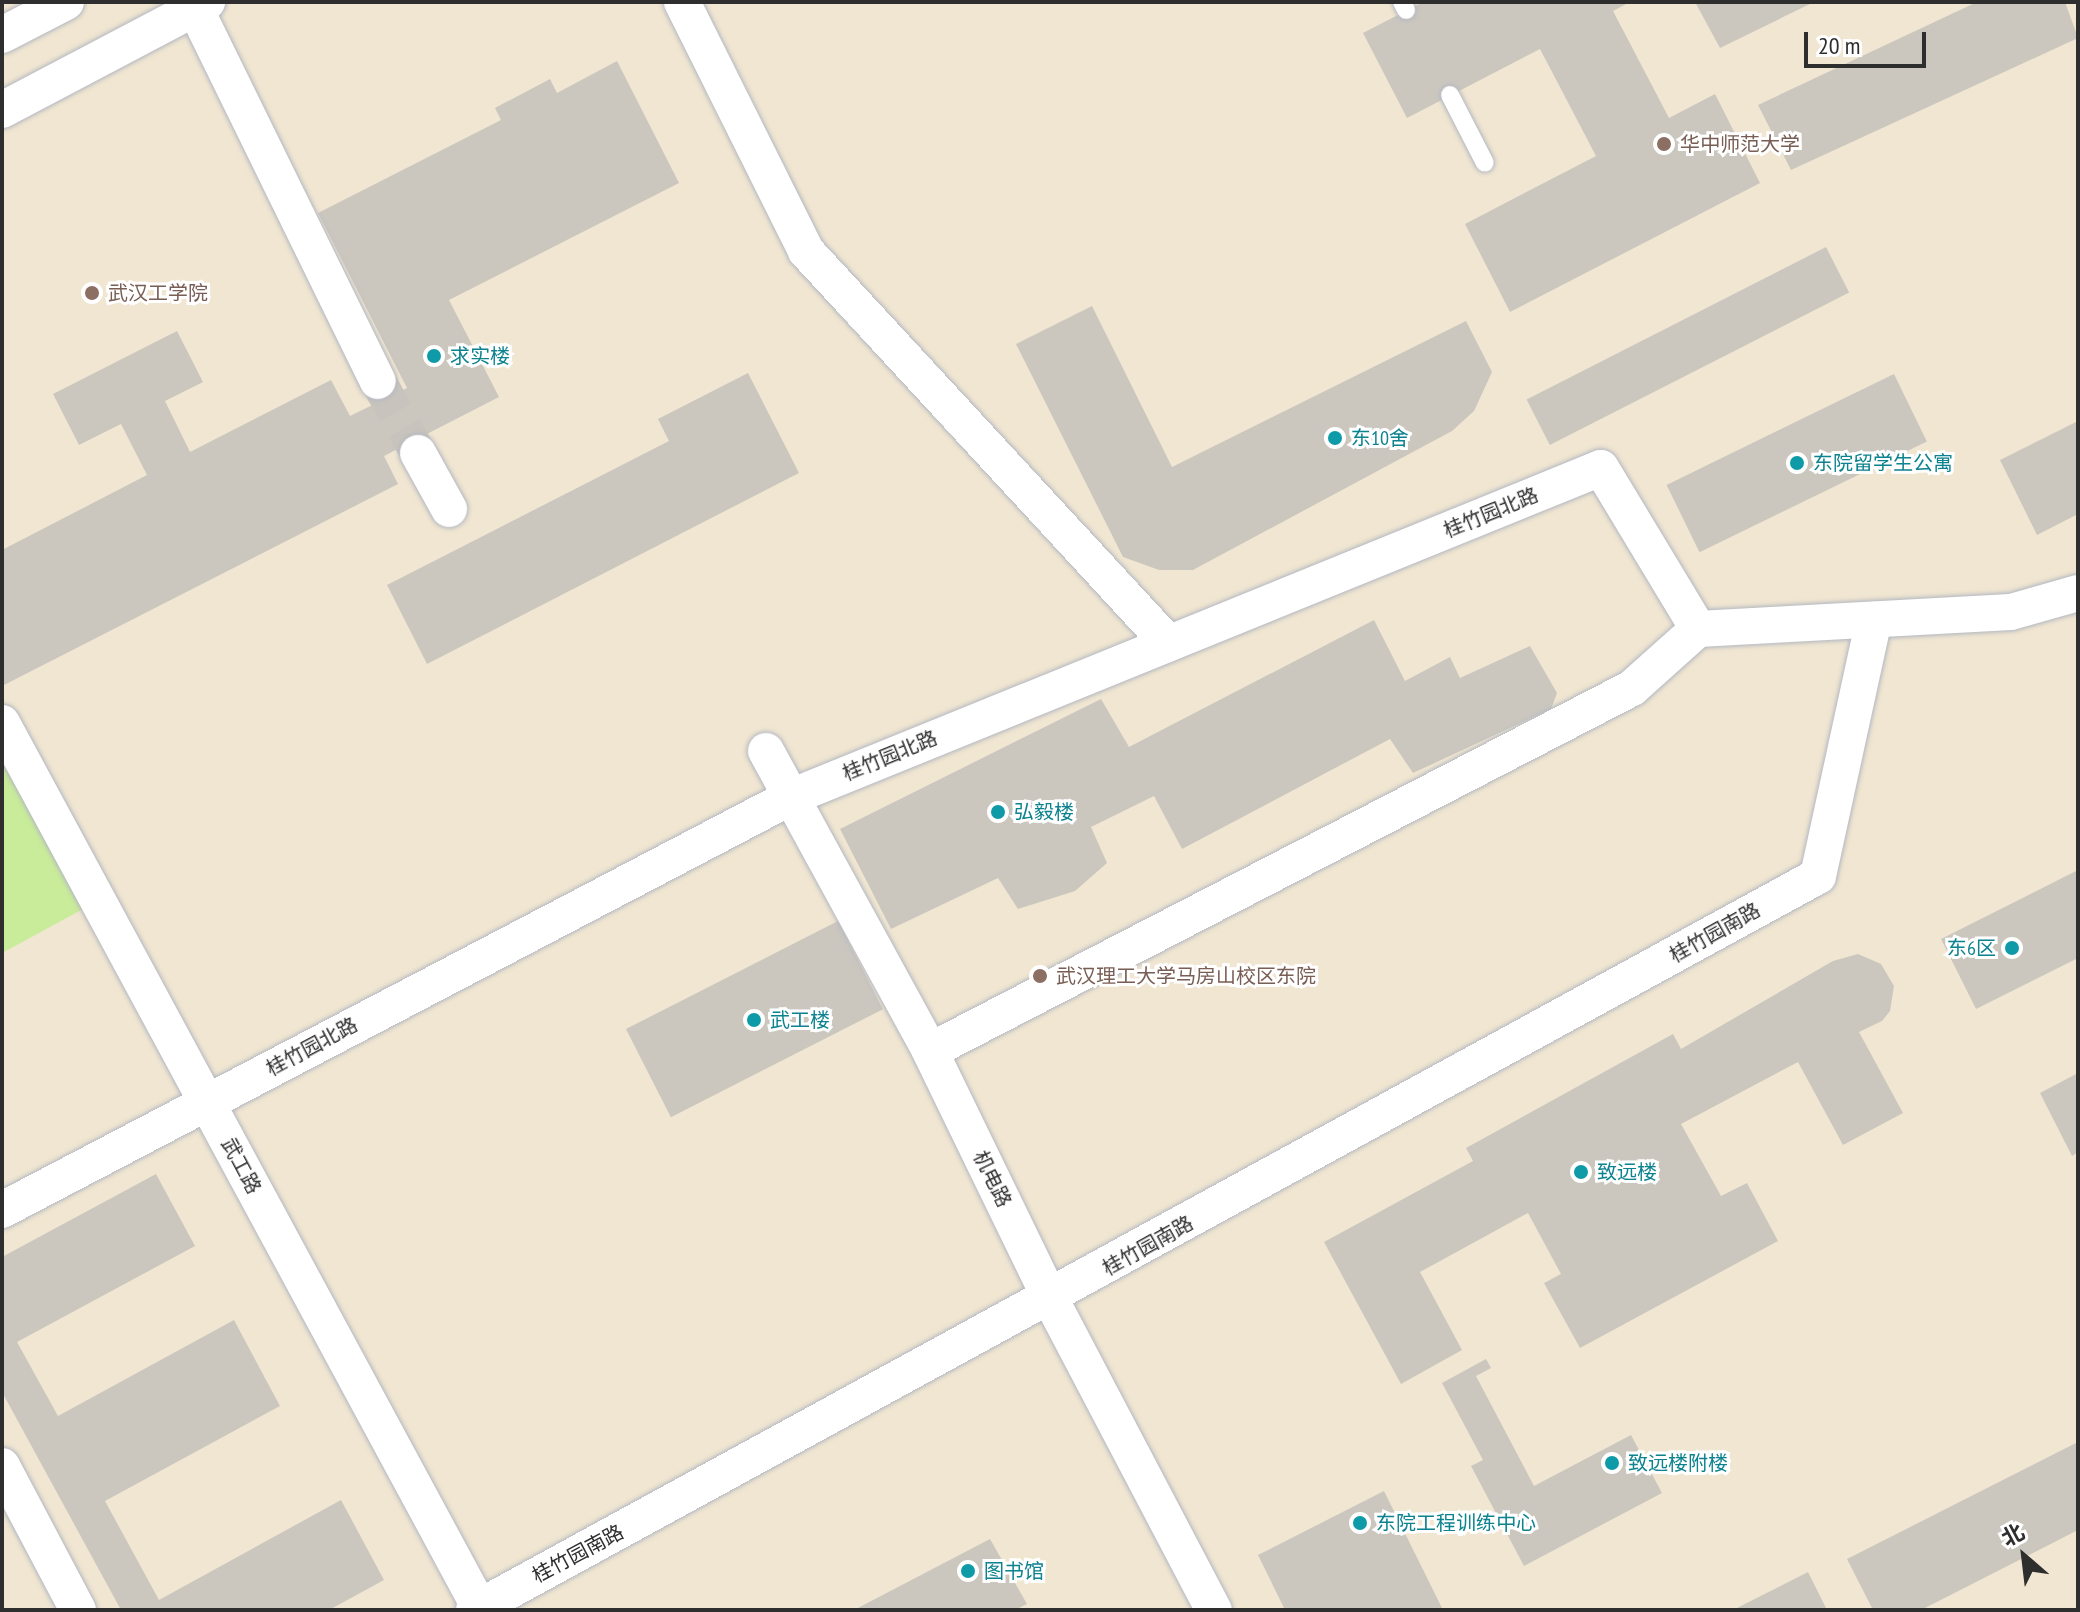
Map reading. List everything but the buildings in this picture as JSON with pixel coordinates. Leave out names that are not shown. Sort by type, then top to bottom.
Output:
[{"type":"street","points":[[2,35],[66,2]]},
{"type":"street","points":[[682,2],[806,251],[1168,643]]},
{"type":"street","points":[[2,110],[198,4],[378,381]]},
{"type":"street","points":[[418,453],[449,509]]},
{"type":"street","name":"桂竹园北路","points":[[2,1210],[791,797],[1601,468],[1698,629]]},
{"type":"street","points":[[930,1051],[1632,688],[1698,629],[2011,612],[2078,593]]},
{"type":"street","name":"桂竹园南路","points":[[478,1609],[1051,1300],[1818,876],[1874,620]]},
{"type":"street","name":"武工路","points":[[2,723],[478,1609]]},
{"type":"street","name":"机电路","points":[[766,751],[930,1051],[1051,1300],[1214,1610]]},
{"type":"street","points":[[2,1466],[78,1610]]},
{"type":"lane","points":[[1450,95],[1485,163]]},
{"type":"shaded area","name":"武汉理工大学马房山校区东院","points":[[2,2],[2078,2],[2078,1610],[2,1610]]},
{"type":"green space","points":[[2,756],[85,908],[2,953]]},
{"type":"tunnel","points":[[378,381],[418,453]]},
{"type":"place","name":"华中师范大学","points":[[1664,144]]},
{"type":"place","name":"武汉工学院","points":[[92,293]]},
{"type":"place","name":"求实楼","points":[[434,356]]},
{"type":"place","name":"东10舍","points":[[1335,438]]},
{"type":"place","name":"东院留学生公寓","points":[[1797,463]]},
{"type":"place","name":"弘毅楼","points":[[998,812]]},
{"type":"place","name":"东6区","points":[[2012,948]]},
{"type":"place","name":"武汉理工大学马房山校区东院","points":[[1040,976]]},
{"type":"place","name":"武工楼","points":[[754,1020]]},
{"type":"place","name":"致远楼","points":[[1581,1172]]},
{"type":"place","name":"致远楼附楼","points":[[1612,1463]]},
{"type":"place","name":"东院工程训练中心","points":[[1360,1523]]},
{"type":"place","name":"图书馆","points":[[968,1571]]}]
